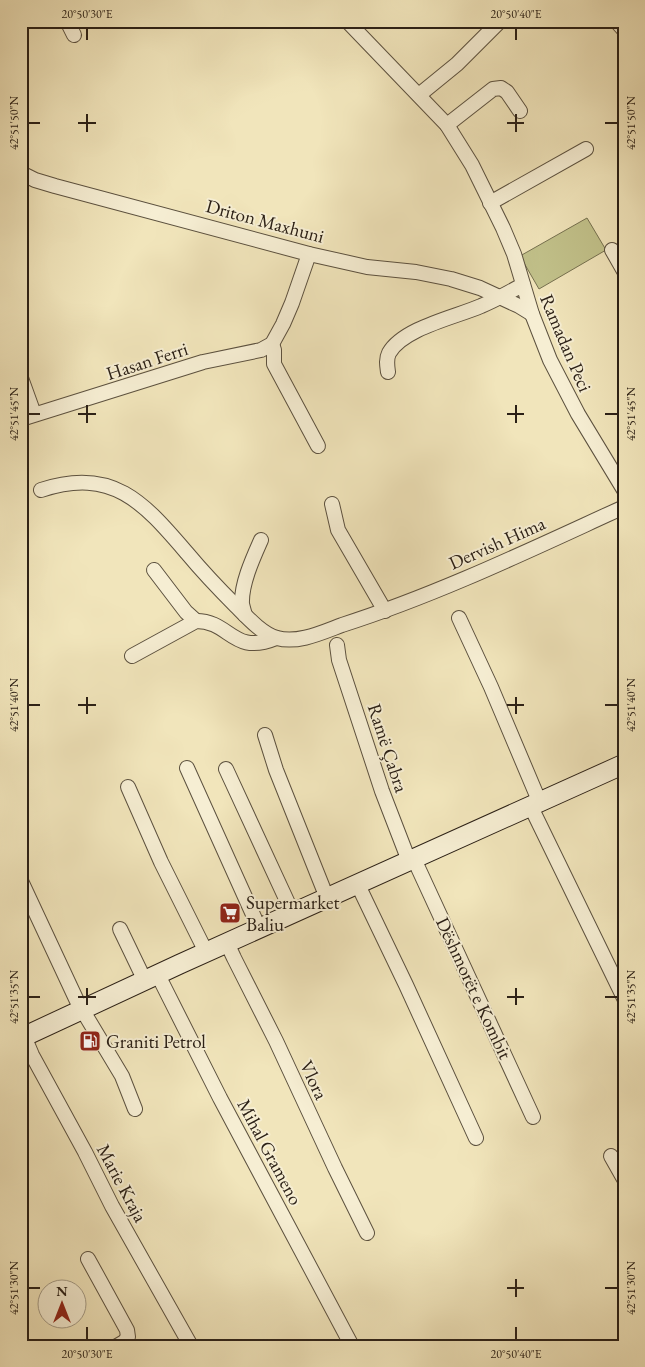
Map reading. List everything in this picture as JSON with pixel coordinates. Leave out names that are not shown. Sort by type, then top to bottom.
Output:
[{"type":"main road","points":[[23,1037],[206,952],[624,764]]},
{"type":"street","points":[[67,21],[74,35]]},
{"type":"street","name":"Ramadan Peci","points":[[347,21],[446,125],[472,165],[503,228],[532,314],[550,360],[594,443],[624,490]]},
{"type":"street","points":[[419,95],[457,64],[500,21]]},
{"type":"street","points":[[616,21],[624,30]]},
{"type":"street","points":[[446,125],[493,89],[501,88],[507,92],[520,111]]},
{"type":"street","points":[[490,203],[586,149]]},
{"type":"street","name":"Driton Maxhuni","points":[[21,173],[35,180],[55,186],[309,254],[367,267],[416,272],[442,277],[480,288],[532,314]]},
{"type":"street","points":[[612,250],[624,271]]},
{"type":"street","points":[[309,254],[284,324],[272,344],[274,347],[274,364],[318,446]]},
{"type":"street","points":[[388,372],[386,362],[390,352],[401,340],[423,328],[481,306],[523,285]]},
{"type":"street","name":"Hasan Ferri","points":[[21,378],[28,417],[203,362],[261,350],[272,344]]},
{"type":"street","points":[[41,490],[65,483],[87,482],[111,487],[123,492],[143,506],[164,526],[245,615],[259,628],[276,638]]},
{"type":"street","points":[[332,504],[338,530],[385,611]]},
{"type":"street","name":"Dervish Hima","points":[[154,570],[186,612],[196,621],[210,623],[234,639],[255,644],[276,638],[292,639],[308,636],[385,611],[441,589],[624,507]]},
{"type":"street","points":[[245,615],[242,603],[245,585],[261,540]]},
{"type":"street","points":[[459,618],[494,695],[535,805],[624,998]]},
{"type":"street","points":[[132,656],[196,621]]},
{"type":"street","name":"Ramë Çabra","points":[[337,645],[339,660],[382,791],[412,860]]},
{"type":"street","points":[[264,735],[327,898]]},
{"type":"street","points":[[187,768],[259,928]]},
{"type":"street","points":[[226,769],[293,914]]},
{"type":"street","points":[[128,787],[161,862],[206,952]]},
{"type":"street","name":"Dëshmorët e Kombit","points":[[412,860],[533,1117]]},
{"type":"street","points":[[21,881],[82,1010],[122,1076],[135,1109]]},
{"type":"street","points":[[358,885],[476,1138]]},
{"type":"street","points":[[120,929],[151,978]]},
{"type":"street","name":"Vlora","points":[[228,943],[367,1233]]},
{"type":"street","name":"Mihal Grameno","points":[[151,978],[225,1106],[352,1346]]},
{"type":"street","name":"Marie Kraja","points":[[23,1037],[112,1206],[191,1346]]},
{"type":"street","points":[[611,1156],[624,1179]]},
{"type":"street","points":[[88,1259],[127,1330],[128,1337],[117,1346]]},
{"type":"green space","points":[[587,218],[606,250],[539,289],[520,256]]},
{"type":"place","name":"Supermarket Baliu","points":[[230,913]]},
{"type":"place","name":"Graniti Petrol","points":[[90,1041]]}]
